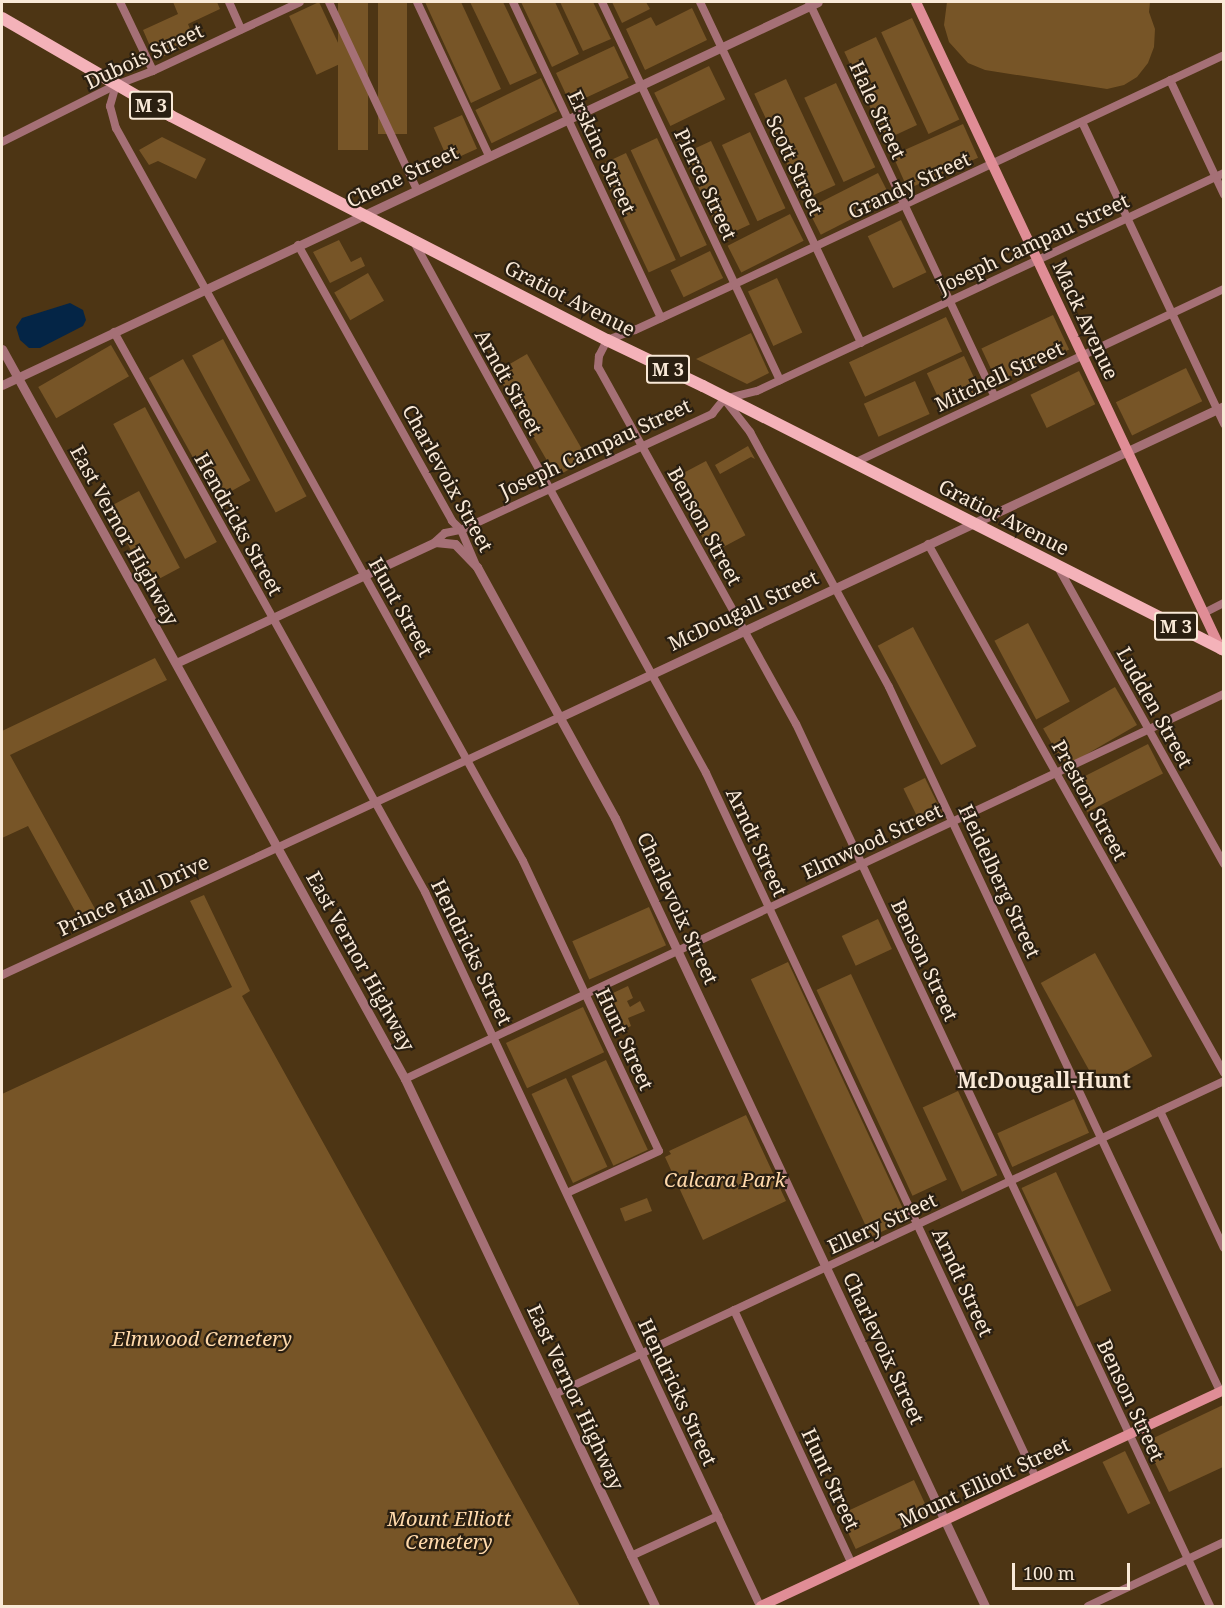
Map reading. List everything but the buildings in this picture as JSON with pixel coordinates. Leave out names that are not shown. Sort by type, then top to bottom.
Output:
[{"type":"main road","name":"Mack Avenue","points":[[916,2],[1223,651]]},
{"type":"main road","name":"Gratiot Avenue","points":[[2,18],[171,116],[607,340],[1223,651]]},
{"type":"main road","name":"Mount Elliott Street","points":[[760,1606],[1222,1391]]},
{"type":"street","points":[[120,2],[153,71]]},
{"type":"street","points":[[228,2],[241,29]]},
{"type":"street","name":"Dubois Street","points":[[2,139],[300,2]]},
{"type":"street","points":[[329,2],[417,190]]},
{"type":"street","points":[[417,2],[489,156]]},
{"type":"street","name":"Erskine Street","points":[[513,2],[661,318]]},
{"type":"street","name":"Pierce Street","points":[[602,2],[780,380]]},
{"type":"street","name":"Scott Street","points":[[700,2],[861,343]]},
{"type":"street","name":"Chene Street","points":[[2,385],[812,3]]},
{"type":"street","name":"Hale Street","points":[[812,3],[994,396]]},
{"type":"street","name":"Grandy Street","points":[[607,340],[735,285],[1224,55]]},
{"type":"street","points":[[1170,80],[1224,195]]},
{"type":"street","name":"Hunt Street","points":[[116,85],[110,106],[116,128],[523,861],[659,1151],[567,1193]]},
{"type":"street","points":[[1082,122],[1171,313],[1220,407],[1224,424]]},
{"type":"street","name":"Joseph Campau Street","points":[[176,663],[435,542],[445,533],[461,530],[712,414],[724,399],[757,391],[1224,173]]},
{"type":"street","name":"Arndt Street","points":[[412,238],[706,772],[1036,1478]]},
{"type":"street","name":"Charlevoix Street","points":[[298,245],[452,521],[461,530],[477,567],[609,806],[985,1606]]},
{"type":"street","name":"Mitchell Street","points":[[854,463],[1224,289]]},
{"type":"street","name":"Hendricks Street","points":[[114,332],[426,892],[760,1606]]},
{"type":"street","name":"Benson Street","points":[[607,340],[599,356],[598,367],[796,724],[1210,1606]]},
{"type":"street","name":"East Vernor Highway","points":[[3,356],[176,663],[405,1079],[655,1606]]},
{"type":"street","name":"Heidelberg Street","points":[[724,399],[750,432],[889,687],[954,820],[1222,1391]]},
{"type":"street","name":"McDougall Street","points":[[278,847],[974,524],[1220,407]]},
{"type":"street","points":[[435,542],[455,544],[477,567]]},
{"type":"street","name":"Preston Street","points":[[928,544],[1224,1073]]},
{"type":"street","name":"Ludden Street","points":[[1057,566],[1224,864]]},
{"type":"street","points":[[1204,613],[1224,603]]},
{"type":"street","name":"Elmwood Street","points":[[405,1079],[1224,694]]},
{"type":"street","name":"Prince Hall Drive","points":[[2,975],[278,847]]},
{"type":"street","name":"Ellery Street","points":[[555,1394],[1224,1081]]},
{"type":"street","points":[[1160,1111],[1224,1248]]},
{"type":"street","name":"Hunt Street","points":[[734,1310],[852,1564]]},
{"type":"street","points":[[631,1556],[718,1516]]},
{"type":"street","points":[[1088,1606],[1224,1542]]},
{"type":"green space","points":[[173,2],[217,2],[220,9],[188,24],[195,41],[156,60],[143,30],[178,14]]},
{"type":"green space","points":[[319,2],[346,61],[317,75],[289,16]]},
{"type":"green space","points":[[338,2],[368,2],[368,150],[338,150]]},
{"type":"green space","points":[[378,2],[407,2],[407,134],[378,134]]},
{"type":"green space","points":[[425,2],[461,2],[501,89],[471,103]]},
{"type":"green space","points":[[470,2],[503,2],[537,73],[510,85]]},
{"type":"green space","points":[[521,2],[555,2],[579,54],[552,67]]},
{"type":"green space","points":[[560,2],[593,2],[611,39],[583,51]]},
{"type":"green space","points":[[612,2],[646,2],[650,9],[622,23]]},
{"type":"green space","points":[[947,2],[1150,2],[1149,12],[1155,29],[1154,47],[1148,63],[1137,77],[1124,85],[1107,89],[985,70],[968,63],[949,42],[944,25]]},
{"type":"green space","points":[[692,8],[707,40],[645,70],[626,29],[651,17],[656,26]]},
{"type":"green space","points":[[912,18],[959,120],[929,134],[881,32]]},
{"type":"green space","points":[[876,37],[917,125],[885,140],[844,52]]},
{"type":"green space","points":[[614,46],[629,78],[571,105],[556,73]]},
{"type":"green space","points":[[709,66],[725,99],[670,126],[654,93]]},
{"type":"green space","points":[[541,78],[557,111],[492,143],[475,110]]},
{"type":"green space","points":[[786,79],[835,185],[804,200],[754,94]]},
{"type":"green space","points":[[836,83],[875,167],[844,182],[804,98]]},
{"type":"green space","points":[[462,115],[477,149],[449,161],[434,128]]},
{"type":"green space","points":[[963,124],[978,158],[908,189],[893,155]]},
{"type":"green space","points":[[750,132],[785,208],[757,221],[722,145]]},
{"type":"green space","points":[[162,137],[206,159],[196,179],[158,161],[149,165],[139,150]]},
{"type":"green space","points":[[657,138],[707,245],[681,257],[631,150]]},
{"type":"green space","points":[[711,141],[750,224],[722,237],[683,154]]},
{"type":"green space","points":[[626,153],[676,260],[649,273],[599,166]]},
{"type":"green space","points":[[878,173],[891,199],[821,235],[808,209]]},
{"type":"green space","points":[[790,214],[804,241],[741,273],[728,246]]},
{"type":"green space","points":[[901,220],[926,272],[893,288],[868,236]]},
{"type":"green space","points":[[339,240],[351,262],[361,257],[365,266],[330,283],[313,252]]},
{"type":"green space","points":[[710,251],[723,278],[684,297],[670,270]]},
{"type":"green space","points":[[368,273],[384,301],[350,320],[334,292]]},
{"type":"green space","points":[[777,278],[802,332],[773,346],[748,292]]},
{"type":"green space","points":[[1053,315],[1069,349],[997,383],[981,348]]},
{"type":"green space","points":[[946,317],[962,351],[865,397],[849,362]]},
{"type":"green space","points":[[751,333],[769,373],[747,384],[696,359]]},
{"type":"green space","points":[[223,339],[307,496],[276,513],[192,355]]},
{"type":"green space","points":[[111,345],[129,376],[56,418],[38,387]]},
{"type":"green space","points":[[527,354],[588,459],[556,477],[496,372]]},
{"type":"green space","points":[[964,356],[980,390],[943,408],[927,373]]},
{"type":"green space","points":[[183,359],[250,481],[216,499],[149,378]]},
{"type":"green space","points":[[1186,368],[1202,401],[1132,435],[1116,402]]},
{"type":"green space","points":[[1079,371],[1095,404],[1047,428],[1030,395]]},
{"type":"green space","points":[[915,381],[930,414],[878,437],[864,404]]},
{"type":"green space","points":[[145,407],[217,542],[185,559],[113,424]]},
{"type":"green space","points":[[748,446],[755,459],[751,457],[720,474],[715,465]]},
{"type":"green space","points":[[706,461],[745,535],[711,553],[672,479]]},
{"type":"green space","points":[[139,491],[180,568],[149,584],[108,507]]},
{"type":"green space","points":[[1028,623],[1070,702],[1036,719],[994,641]]},
{"type":"green space","points":[[913,627],[976,746],[941,765],[878,646]]},
{"type":"green space","points":[[155,658],[167,680],[10,755],[99,916],[82,924],[28,826],[2,838],[2,731]]},
{"type":"green space","points":[[1115,687],[1137,725],[1065,767],[1043,729]]},
{"type":"green space","points":[[1148,744],[1163,773],[1087,812],[1072,783]]},
{"type":"green space","points":[[925,778],[943,815],[921,825],[903,789]]},
{"type":"green space","name":"Elmwood Cemetery","points":[[204,895],[250,991],[242,996],[580,1606],[2,1606],[2,1094],[232,987],[190,901]]},
{"type":"green space","points":[[649,907],[666,945],[589,980],[572,941]]},
{"type":"green space","points":[[878,919],[892,949],[856,966],[842,936]]},
{"type":"green space","points":[[1095,953],[1152,1056],[1098,1086],[1041,983]]},
{"type":"green space","points":[[788,962],[908,1219],[871,1237],[751,979]]},
{"type":"green space","points":[[851,974],[947,1180],[912,1196],[817,990]]},
{"type":"green space","points":[[628,986],[633,998],[627,1001],[630,1007],[640,1001],[645,1011],[628,1018],[631,1026],[614,1034],[598,1000]]},
{"type":"green space","points":[[583,1007],[604,1052],[527,1088],[506,1043]]},
{"type":"green space","points":[[606,1060],[648,1150],[613,1166],[572,1076]]},
{"type":"green space","points":[[566,1078],[607,1167],[573,1183],[532,1094]]},
{"type":"green space","points":[[958,1091],[997,1175],[962,1192],[923,1107]]},
{"type":"green space","points":[[1074,1099],[1089,1133],[1012,1167],[997,1133]]},
{"type":"green space","name":"Calcara Park","points":[[746,1115],[786,1201],[703,1240],[665,1157],[671,1154],[669,1151]]},
{"type":"green space","points":[[1056,1172],[1111,1291],[1077,1307],[1022,1188]]},
{"type":"green space","points":[[647,1198],[652,1211],[625,1221],[620,1208]]},
{"type":"green space","points":[[1223,1405],[1223,1467],[1169,1492],[1145,1442]]},
{"type":"green space","points":[[1125,1451],[1150,1503],[1128,1514],[1103,1462]]},
{"type":"green space","points":[[914,1480],[930,1514],[856,1549],[840,1515]]},
{"type":"water","points":[[70,303],[83,310],[86,320],[83,326],[40,348],[29,348],[20,340],[16,327],[22,318]]},
{"type":"district","name":"McDougall-Hunt","points":[[1044,1080]]},
{"type":"park label","name":"Mount Elliott Cemetery","points":[[449,1530]]}]
